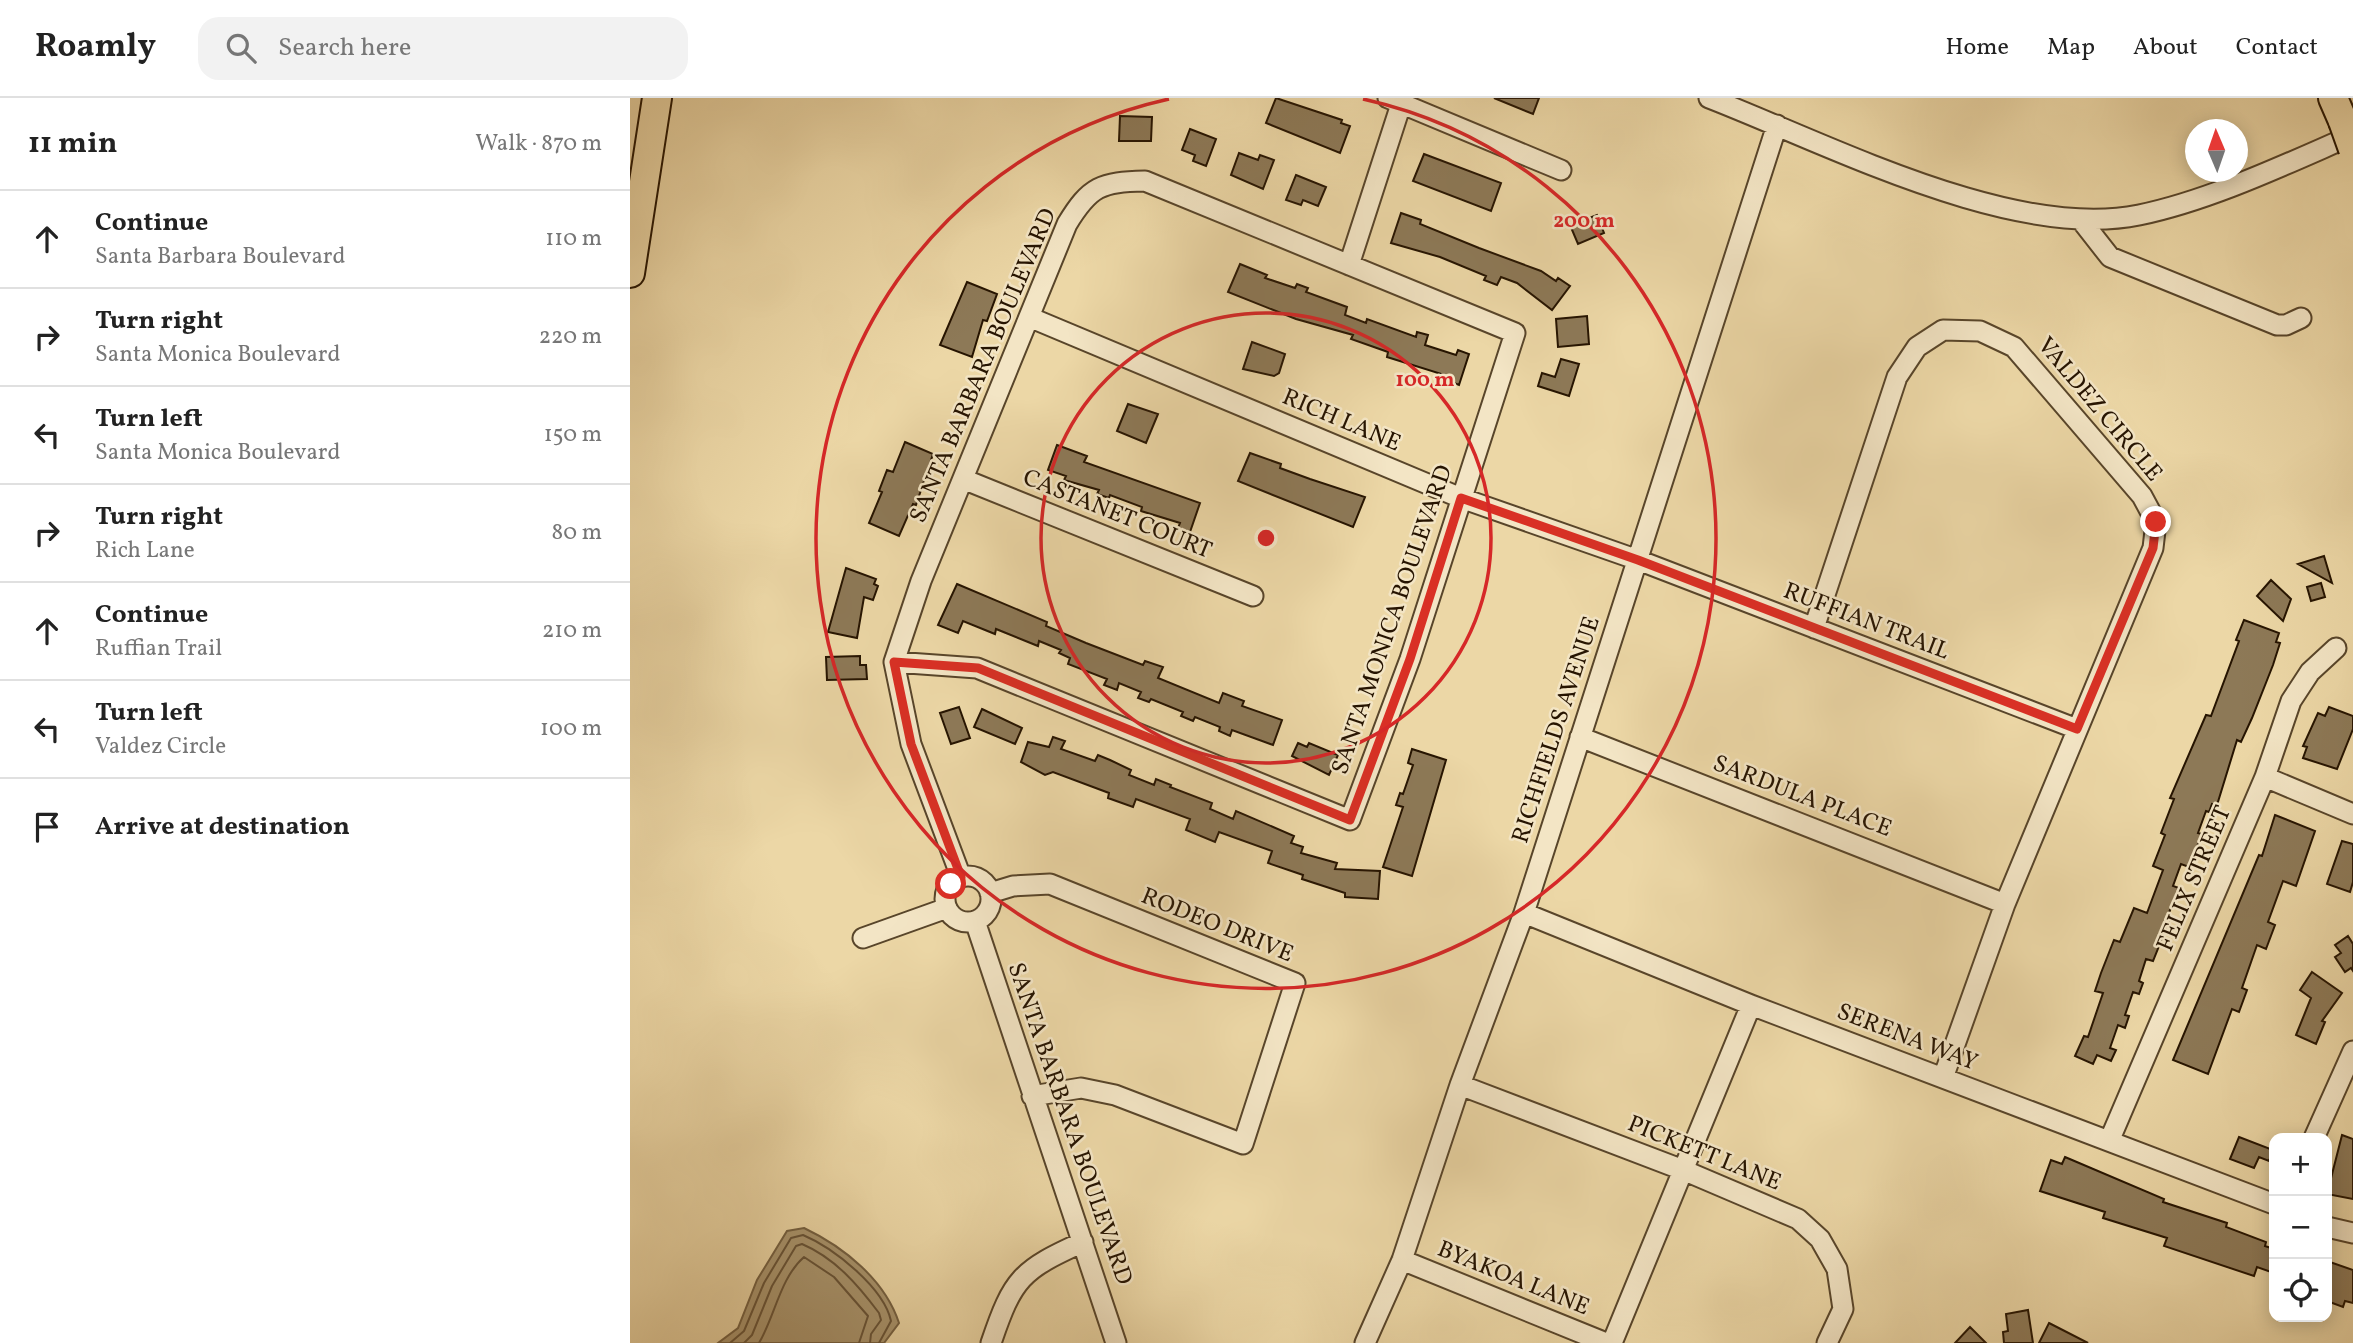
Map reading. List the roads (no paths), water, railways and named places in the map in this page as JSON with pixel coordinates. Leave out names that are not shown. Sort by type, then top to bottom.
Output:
[{"type":"highway","points":[[630,273],[657,98]]},
{"type":"highway","points":[[2343,118],[2353,149]]},
{"type":"street","points":[[1709,98],[1968,197],[2037,216],[2081,220],[2121,218],[2160,209],[2253,177],[2343,118]]},
{"type":"street","points":[[1349,265],[1398,100],[1561,170]]},
{"type":"street","name":"RICHFIELDS AVENUE","points":[[1365,1343],[1402,1260],[1460,1085],[1524,913],[1777,125]]},
{"type":"street","name":"SANTA BARBARA BOULEVARD","points":[[894,662],[921,581],[1067,224],[1083,198],[1111,182],[1145,181],[1515,333]]},
{"type":"street","points":[[2081,220],[2110,257],[2267,322],[2286,325],[2301,318]]},
{"type":"street","name":"RICH LANE","points":[[1029,317],[1461,498],[1638,560]]},
{"type":"street","name":"VALDEZ CIRCLE","points":[[1814,628],[1897,377],[1917,347],[1943,330],[1980,331],[2014,348],[2141,496],[2156,522],[2153,548],[2005,904],[1943,1078]]},
{"type":"street","name":"SANTA MONICA BOULEVARD","points":[[894,662],[978,668],[1350,820],[1410,659],[1515,333]]},
{"type":"street","name":"CASTANET COURT","points":[[963,479],[1253,596]]},
{"type":"street","name":"RUFFIAN TRAIL","points":[[1638,560],[2077,729]]},
{"type":"street","name":"FELIX STREET","points":[[2110,1139],[2265,778],[2291,701],[2310,672],[2336,648]]},
{"type":"street","points":[[894,662],[911,744],[961,877]]},
{"type":"street","name":"SARDULA PLACE","points":[[1580,737],[2005,904]]},
{"type":"street","points":[[2265,778],[2353,814]]},
{"type":"street","points":[[961,877],[982,881],[990,893],[990,906],[975,921],[955,918],[947,908],[947,889],[961,877]]},
{"type":"street","name":"RODEO DRIVE","points":[[990,893],[1013,886],[1050,884],[1295,984],[1243,1144],[1115,1095],[1081,1088],[1032,1096]]},
{"type":"street","points":[[863,938],[947,908]]},
{"type":"street","name":"SERENA WAY","points":[[1524,913],[1751,1005],[2110,1139],[2269,1202]]},
{"type":"street","name":"SANTA BARBARA BOULEVARD","points":[[975,921],[1116,1343]]},
{"type":"street","points":[[1612,1343],[1751,1005]]},
{"type":"street","points":[[2316,1133],[2353,1051]]},
{"type":"street","name":"PICKETT LANE","points":[[1460,1085],[1683,1170],[1798,1219],[1820,1239],[1837,1269],[1843,1309],[1827,1343]]},
{"type":"street","points":[[2332,1228],[2353,1233]]},
{"type":"street","points":[[990,1343],[1004,1304],[1026,1270],[1083,1242]]},
{"type":"street","name":"BYAKOA LANE","points":[[1402,1260],[1606,1343]]},
{"type":"water","points":[[804,1228],[834,1245],[861,1266],[884,1293],[899,1323],[884,1343],[718,1343],[738,1328],[757,1280],[787,1231]]}]
